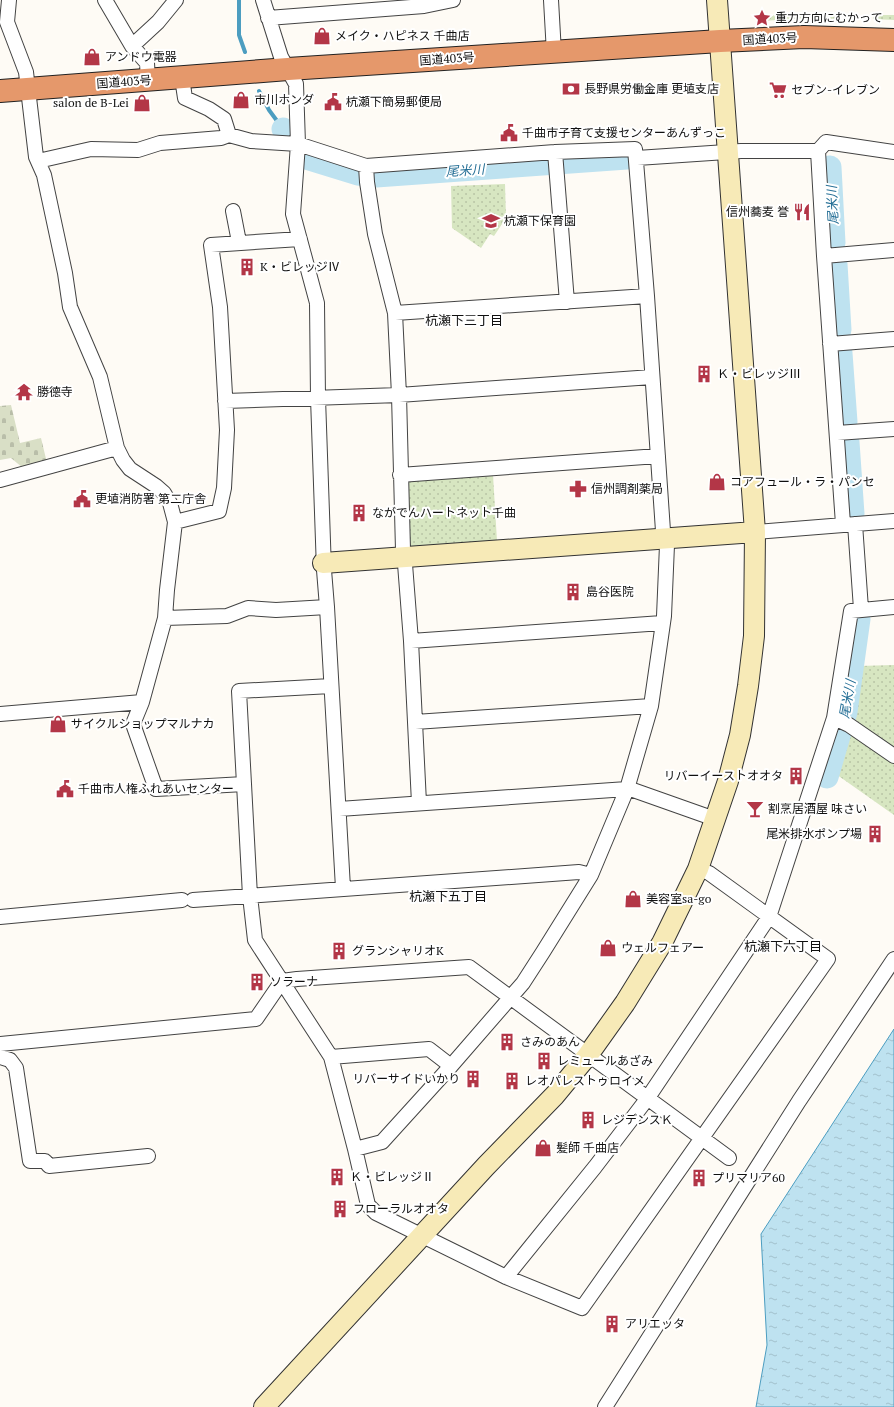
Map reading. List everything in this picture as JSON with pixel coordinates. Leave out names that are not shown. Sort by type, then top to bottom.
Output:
[{"type":"highway","name":"国道403号","points":[[0,91],[288,69],[554,53],[720,41],[804,37],[872,38],[894,40]]},
{"type":"street","points":[[9,0],[7,22],[26,72],[36,157],[44,176],[65,273],[70,307],[100,377],[117,448],[123,460],[130,469],[164,493],[170,504],[175,522],[165,618],[142,702],[134,724],[156,789],[244,784]]},
{"type":"street","points":[[105,0],[132,46],[147,63],[148,80]]},
{"type":"street","points":[[132,46],[158,22],[176,0]]},
{"type":"street","points":[[263,0],[281,57],[296,84],[298,144],[293,214],[317,303],[318,398],[323,562],[344,888]]},
{"type":"street","points":[[268,18],[424,6],[452,0]]},
{"type":"street","points":[[551,0],[554,53]]},
{"type":"street","points":[[264,1407],[486,1166],[555,1095],[588,1054],[625,1003],[662,943],[698,869],[728,781],[740,735],[754,636],[755,532],[717,0]]},
{"type":"street","points":[[182,78],[185,98],[210,109],[224,119],[229,136]]},
{"type":"street","points":[[38,161],[91,149],[138,150],[160,143],[229,136],[251,141],[298,144],[366,172],[555,159],[635,149],[637,158],[663,531],[667,545],[664,616],[651,706],[627,789],[591,874],[535,964],[510,998],[382,1142],[355,1149]]},
{"type":"street","points":[[861,609],[837,433],[818,151],[826,142],[894,152]]},
{"type":"street","points":[[637,158],[741,151],[818,151]]},
{"type":"street","points":[[555,159],[567,302]]},
{"type":"street","points":[[366,172],[375,234],[395,313],[399,395],[403,550],[411,641],[419,803]]},
{"type":"street","points":[[233,211],[238,242]]},
{"type":"street","points":[[175,522],[219,511],[224,488],[227,430],[220,307],[211,245],[300,239]]},
{"type":"street","points":[[824,256],[894,250]]},
{"type":"street","points":[[395,313],[647,296]]},
{"type":"street","points":[[830,344],[894,339]]},
{"type":"street","points":[[225,402],[399,395],[652,377]]},
{"type":"street","points":[[837,433],[894,429]]},
{"type":"street","points":[[0,480],[117,448]]},
{"type":"street","points":[[400,474],[658,456]]},
{"type":"street","points":[[323,562],[894,521]]},
{"type":"street","points":[[165,618],[227,616],[248,608],[276,610],[327,607]]},
{"type":"street","points":[[506,1277],[595,1167],[647,1099],[769,917],[840,721],[851,611],[894,607]]},
{"type":"street","points":[[411,641],[662,623]]},
{"type":"street","points":[[331,686],[239,691],[250,896],[255,940],[331,1057],[368,1205],[376,1213],[506,1277],[582,1308],[828,959],[709,873],[698,869]]},
{"type":"street","points":[[0,714],[142,702]]},
{"type":"street","points":[[415,722],[651,706]]},
{"type":"street","points":[[840,721],[894,756]]},
{"type":"street","points":[[339,809],[627,789],[715,819]]},
{"type":"street","points":[[0,917],[344,888],[579,872],[591,874]]},
{"type":"street","points":[[605,1407],[799,1101],[894,959]]},
{"type":"street","points":[[0,1044],[256,1019],[282,981],[469,966],[510,998],[729,1158]]},
{"type":"street","points":[[331,1057],[429,1049],[451,1066]]},
{"type":"street","points":[[0,1057],[10,1060],[16,1068],[30,1161],[45,1161],[49,1166],[148,1156]]},
{"type":"green space","points":[[839,13],[839,19],[810,18],[761,21],[760,16]]},
{"type":"green space","points":[[873,15],[894,15],[894,20],[873,19]]},
{"type":"green space","points":[[505,184],[506,218],[494,236],[490,234],[481,248],[452,228],[451,186]]},
{"type":"green space","points":[[11,405],[20,443],[41,438],[47,463],[23,468],[11,458],[0,460],[0,406]]},
{"type":"green space","points":[[493,475],[497,541],[407,547],[405,480]]},
{"type":"green space","points":[[894,665],[894,747],[851,717],[858,666]]},
{"type":"green space","points":[[847,732],[894,764],[894,815],[833,772]]},
{"type":"water","points":[[894,1029],[894,1407],[756,1407],[767,1345],[761,1234]]},
{"type":"waterway","name":"尾米川","points":[[239,0],[239,35],[245,52]]},
{"type":"waterway","points":[[259,91],[269,110],[283,129]]},
{"type":"waterway","name":"尾米川","points":[[283,129],[286,134]]},
{"type":"waterway","name":"尾米川","points":[[306,158],[358,174],[376,176],[627,158]]},
{"type":"waterway","name":"尾米川","points":[[830,167],[834,243]]},
{"type":"waterway","name":"尾米川","points":[[836,264],[840,330]]},
{"type":"waterway","name":"尾米川","points":[[841,353],[846,422]]},
{"type":"waterway","name":"尾米川","points":[[848,442],[853,514]]},
{"type":"waterway","name":"尾米川","points":[[827,777],[846,712],[859,619]]},
{"type":"place","name":"重力方向にむかって","points":[[762,18]]},
{"type":"place","name":"メイク・ハピネス 千曲店","points":[[322,36]]},
{"type":"place","name":"アンドウ電器","points":[[92,57]]},
{"type":"place","name":"長野県労働金庫 更埴支店","points":[[571,89]]},
{"type":"place","name":"セブン-イレブン","points":[[778,90]]},
{"type":"place","name":"市川ホンダ","points":[[241,100]]},
{"type":"place","name":"杭瀬下簡易郵便局","points":[[333,102]]},
{"type":"place","name":"salon de B-Lei","points":[[142,103]]},
{"type":"place","name":"千曲市子育て支援センターあんずっこ","points":[[509,133]]},
{"type":"place","name":"信州蕎麦 誉","points":[[802,212]]},
{"type":"place","name":"杭瀬下保育園","points":[[491,221]]},
{"type":"place","name":"K・ビレッジⅣ","points":[[247,267]]},
{"type":"place","name":"Ｋ・ビレッジⅢ","points":[[704,374]]},
{"type":"place","name":"勝德寺","points":[[24,392]]},
{"type":"place","name":"コアフュール・ラ・パンセ","points":[[717,482]]},
{"type":"place","name":"信州調剤薬局","points":[[578,489]]},
{"type":"place","name":"更埴消防署 第二庁舎","points":[[82,499]]},
{"type":"place","name":"ながでんハートネット千曲","points":[[359,513]]},
{"type":"place","name":"島谷医院","points":[[573,592]]},
{"type":"place","name":"サイクルショップマルナカ","points":[[58,724]]},
{"type":"place","name":"リバーイーストオオタ","points":[[796,776]]},
{"type":"place","name":"千曲市人権ふれあいセンター","points":[[65,789]]},
{"type":"place","name":"割烹居酒屋 味さい","points":[[755,809]]},
{"type":"place","name":"尾米排水ポンプ場","points":[[875,834]]},
{"type":"place","name":"美容室sa-go","points":[[633,899]]},
{"type":"place","name":"ウェルフェアー","points":[[608,948]]},
{"type":"place","name":"グランシャリオK","points":[[339,951]]},
{"type":"place","name":"ソラーナ","points":[[257,982]]},
{"type":"place","name":"さみのあん","points":[[507,1042]]},
{"type":"place","name":"レミュールあざみ","points":[[544,1061]]},
{"type":"place","name":"リバーサイドいかり","points":[[473,1079]]},
{"type":"place","name":"レオパレストゥロイメ","points":[[512,1081]]},
{"type":"place","name":"レジデンスＫ","points":[[588,1120]]},
{"type":"place","name":"髪師 千曲店","points":[[543,1148]]},
{"type":"place","name":"Ｋ・ビレッジⅡ","points":[[337,1177]]},
{"type":"place","name":"プリマリア60","points":[[699,1178]]},
{"type":"place","name":"フローラルオオタ","points":[[340,1209]]},
{"type":"place","name":"アリエッタ","points":[[612,1324]]},
{"type":"district","name":"杭瀬下三丁目","points":[[464,320]]},
{"type":"district","name":"杭瀬下五丁目","points":[[448,896]]},
{"type":"district","name":"杭瀬下六丁目","points":[[783,946]]}]
